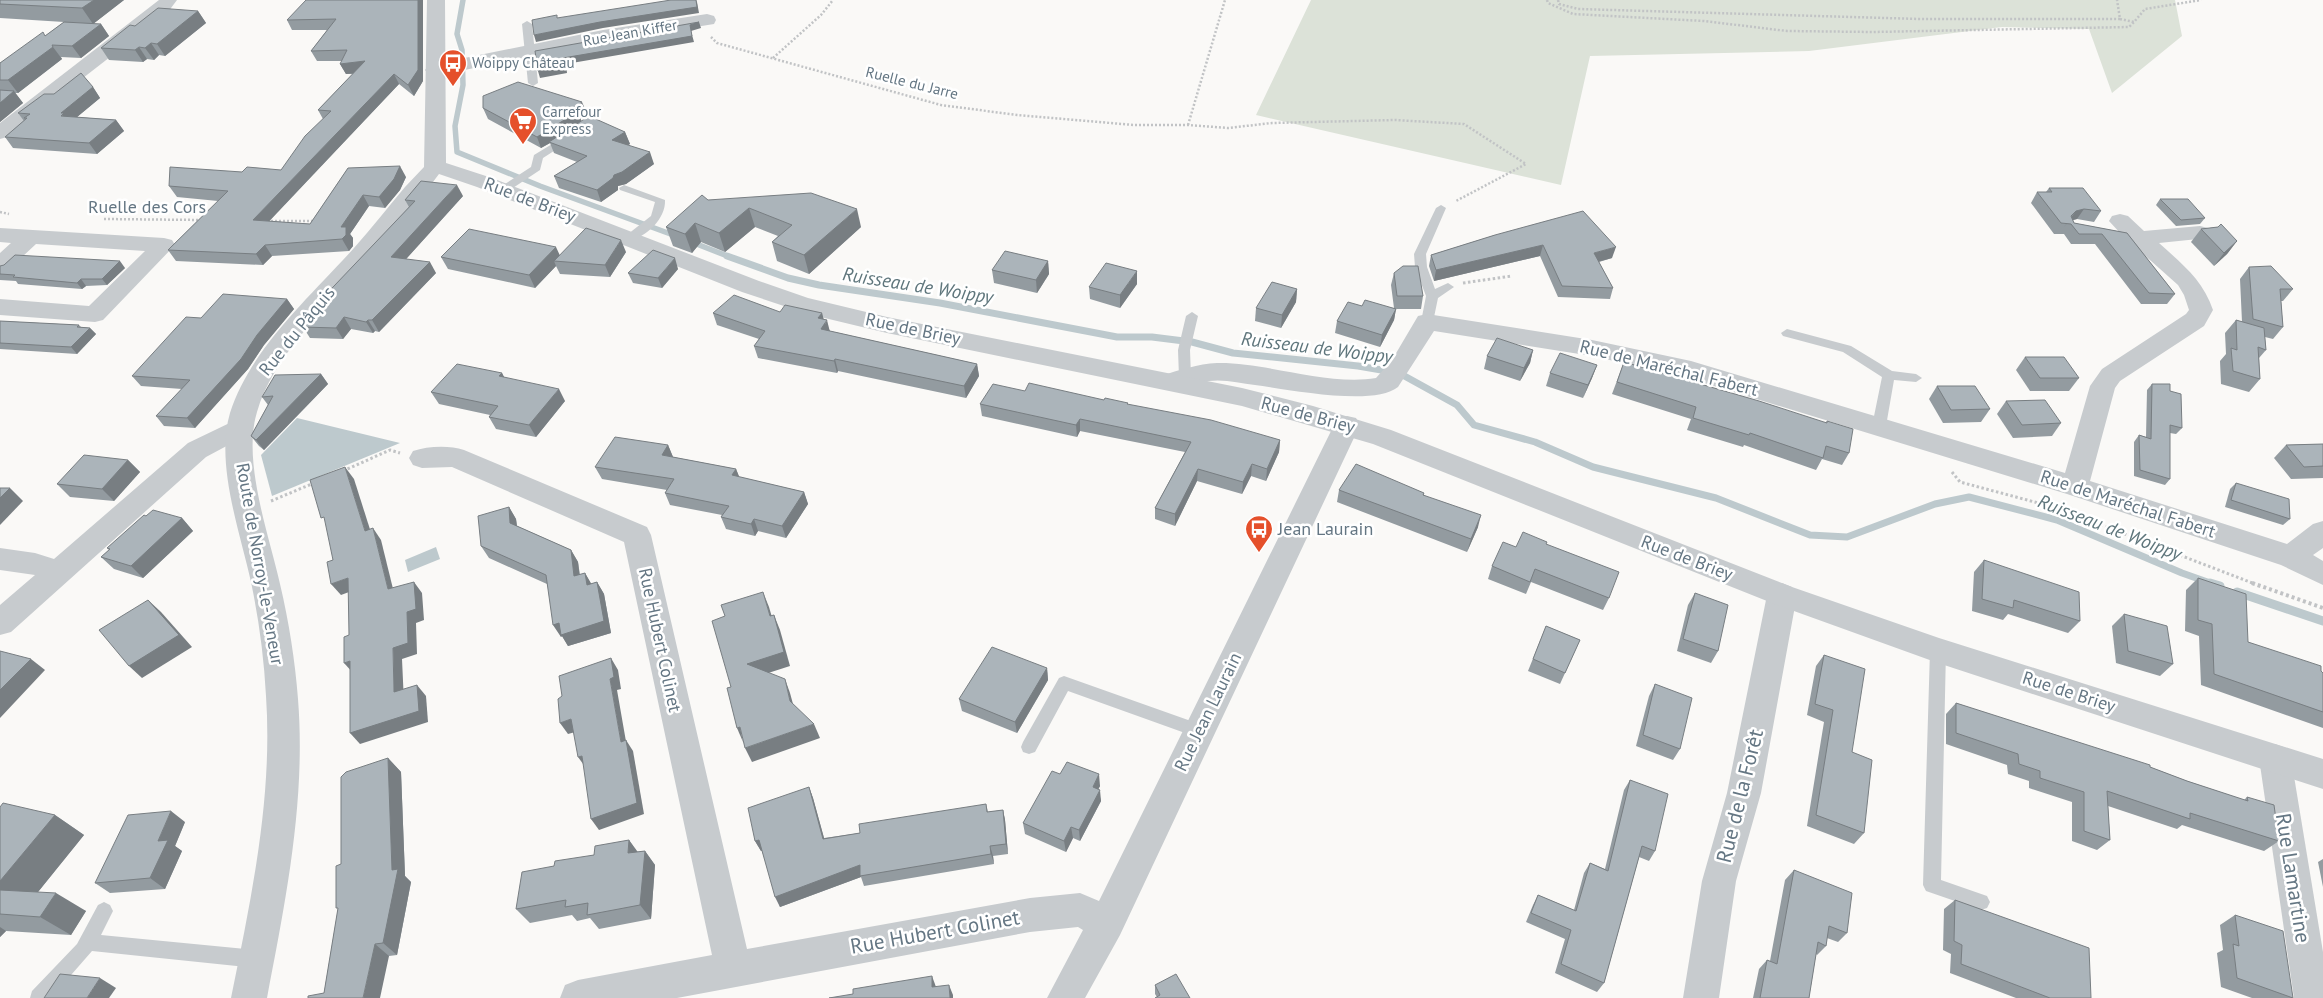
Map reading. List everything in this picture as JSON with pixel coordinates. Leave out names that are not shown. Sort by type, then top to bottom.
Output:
[{"type":"street","points":[[0,133],[162,8],[168,0]]},
{"type":"street","points":[[435,167],[436,0]]},
{"type":"street","name":"Rue Jean Kiffer","points":[[435,70],[603,36],[707,20]]},
{"type":"street","name":"Rue de Briey","points":[[435,167],[509,186],[641,229],[764,292],[819,309],[1177,379],[1347,425],[1382,437],[1782,595],[1938,650],[2323,774]]},
{"type":"street","name":"Rue du Pâquis","points":[[240,427],[250,396],[275,354],[435,167]]},
{"type":"street","points":[[2075,486],[2102,386],[2111,375],[2195,320],[2201,310],[2196,295],[2186,280],[2139,238],[2112,227]]},
{"type":"street","points":[[2139,238],[2200,233]]},
{"type":"street","points":[[0,235],[164,245],[95,314],[0,307]]},
{"type":"street","points":[[0,265],[31,237]]},
{"type":"street","points":[[1177,379],[1210,372],[1222,372],[1370,388],[1384,386],[1396,371],[1426,322]]},
{"type":"street","name":"Rue de Maréchal Fabert","points":[[1426,322],[1570,343],[1650,359],[2075,486],[2291,556],[2323,574]]},
{"type":"street","name":"Rue Jean Laurain","points":[[1065,998],[1107,923],[1347,425]]},
{"type":"street","points":[[0,623],[197,450],[240,427]]},
{"type":"street","name":"Route de Norroy-le-Veneur","points":[[240,427],[241,470],[270,605],[283,712],[284,762],[279,825],[265,925],[256,959],[249,998]]},
{"type":"street","name":"Rue Hubert Colinet","points":[[422,458],[455,457],[637,535],[733,970]]},
{"type":"street","points":[[2291,556],[2323,532]]},
{"type":"street","points":[[0,559],[35,564],[59,572]]},
{"type":"street","name":"Rue de la Forêt","points":[[1701,998],[1719,881],[1744,794],[1782,595]]},
{"type":"street","name":"Rue Lamartine","points":[[2275,758],[2312,998]]},
{"type":"street","name":"Rue Hubert Colinet","points":[[578,998],[1030,915],[1080,910],[1107,923]]},
{"type":"lane","points":[[526,24],[533,83]]},
{"type":"lane","points":[[509,186],[536,168],[538,157],[574,133]]},
{"type":"lane","points":[[624,188],[660,200],[659,212],[641,229]]},
{"type":"lane","points":[[1426,322],[1432,296],[1421,267],[1420,254],[1441,208]]},
{"type":"lane","points":[[1432,296],[1448,287]]},
{"type":"lane","points":[[1177,379],[1192,316]]},
{"type":"lane","points":[[1787,333],[1847,348],[1889,375],[1916,378]]},
{"type":"lane","points":[[1879,426],[1889,375]]},
{"type":"lane","points":[[1938,650],[1932,885],[1981,902]]},
{"type":"lane","points":[[1029,747],[1064,683],[1199,731]]},
{"type":"lane","points":[[40,998],[83,950],[104,911]]},
{"type":"lane","points":[[87,942],[256,959]]},
{"type":"path","points":[[772,58],[821,15],[833,0]]},
{"type":"path","points":[[1188,125],[1225,0]]},
{"type":"path","points":[[1547,0],[1548,3],[1573,14],[1704,21],[1788,31],[2129,27],[2145,8],[2201,0]]},
{"type":"path","points":[[1558,0],[1559,4],[1578,9],[1920,19],[2120,19],[2134,22]]},
{"type":"path","points":[[2117,0],[2120,19]]},
{"type":"path","name":"Ruelle du Jarre","points":[[717,42],[941,105],[1017,115],[1134,125],[1188,125],[1228,128],[1272,123],[1395,120],[1464,124],[1526,164],[1441,208]]},
{"type":"path","name":"Ruelle des Cors","points":[[100,219],[206,220]]},
{"type":"path","points":[[264,221],[322,221]]},
{"type":"path","points":[[1448,287],[1469,281],[1512,276]]},
{"type":"path","points":[[1927,441],[1960,482],[2057,508],[2197,563],[2323,608]]},
{"type":"path","points":[[335,474],[390,450],[422,458]]},
{"type":"path","points":[[250,510],[317,482]]},
{"type":"shaded area","points":[[1311,0],[2175,0],[2182,36],[2112,93],[2089,29],[2002,27],[1809,51],[1590,56],[1561,185],[1256,115]]},
{"type":"shaded area","points":[[297,418],[400,443],[272,496],[261,455]]},
{"type":"shaded area","points":[[436,547],[440,559],[408,572],[405,560]]},
{"type":"building","points":[[0,0],[94,0],[82,8],[0,4]]},
{"type":"building","points":[[306,0],[418,0],[418,70],[408,85],[394,74],[253,220],[310,224],[348,168],[400,166],[394,179],[379,197],[363,195],[341,227],[346,227],[346,235],[342,239],[265,245],[256,254],[168,250],[228,191],[169,186],[170,167],[242,172],[247,167],[281,170],[305,136],[331,111],[318,110],[365,61],[340,64],[347,50],[311,51],[336,19],[287,20]]},
{"type":"building","points":[[671,0],[696,0],[697,7],[600,22],[534,35],[532,20],[557,15],[557,18]]},
{"type":"building","points":[[158,8],[198,11],[157,44],[151,43],[145,48],[139,47],[135,50],[101,48],[130,25],[135,26]]},
{"type":"building","points":[[64,22],[101,24],[72,46],[52,45],[53,47],[8,80],[0,80],[0,63],[43,32],[45,36]]},
{"type":"building","points":[[699,22],[690,25],[692,36],[563,58],[565,66],[538,71],[535,51]]},
{"type":"building","points":[[81,73],[93,87],[61,113],[64,113],[61,116],[116,120],[89,143],[5,137],[30,114],[18,113],[44,94],[54,94]]},
{"type":"building","points":[[518,82],[582,102],[572,109],[577,112],[537,137],[483,108],[483,96]]},
{"type":"building","points":[[0,90],[14,91],[0,103]]},
{"type":"building","points":[[589,116],[625,132],[612,140],[650,152],[622,172],[614,175],[613,178],[597,190],[554,176],[587,156],[549,142]]},
{"type":"building","points":[[421,181],[457,185],[391,257],[430,262],[372,320],[366,322],[344,317],[336,328],[303,327],[315,306],[415,201],[405,200]]},
{"type":"building","points":[[2049,188],[2083,188],[2101,211],[2084,209],[2076,211],[2071,216],[2074,223],[2127,233],[2175,294],[2149,293],[2102,234],[2079,234],[2071,224],[2061,223],[2037,192],[2052,192]]},
{"type":"building","points":[[811,193],[857,209],[804,255],[772,242],[792,225],[749,208],[719,233],[695,223],[685,234],[666,227],[702,195],[708,200]]},
{"type":"building","points":[[2160,199],[2188,199],[2205,218],[2181,220]]},
{"type":"building","points":[[1583,211],[1616,247],[1594,253],[1613,288],[1562,286],[1543,245],[1436,270],[1431,255]]},
{"type":"building","points":[[2221,224],[2237,241],[2224,253],[2201,229],[2218,227]]},
{"type":"building","points":[[586,228],[621,240],[605,265],[554,261]]},
{"type":"building","points":[[469,229],[556,247],[529,275],[441,257]]},
{"type":"building","points":[[653,250],[675,258],[658,278],[628,273]]},
{"type":"building","points":[[1005,251],[1048,261],[1036,280],[992,270]]},
{"type":"building","points":[[15,255],[120,261],[102,279],[81,279],[77,283],[0,274],[0,266],[4,265]]},
{"type":"building","points":[[1106,263],[1137,271],[1120,295],[1089,287]]},
{"type":"building","points":[[1403,266],[1418,266],[1423,296],[1397,296],[1394,273]]},
{"type":"building","points":[[2271,266],[2293,289],[2280,289],[2283,327],[2253,319],[2249,267]]},
{"type":"building","points":[[1272,282],[1297,289],[1282,315],[1256,308]]},
{"type":"building","points":[[223,294],[287,299],[257,335],[241,359],[187,418],[156,416],[190,380],[132,376],[186,317],[201,318]]},
{"type":"building","points":[[734,295],[780,312],[785,305],[822,313],[818,318],[827,320],[821,329],[977,364],[964,386],[835,359],[834,361],[754,346],[765,331],[713,313]]},
{"type":"building","points":[[1365,300],[1396,309],[1382,335],[1337,321],[1348,302],[1362,306]]},
{"type":"building","points":[[2236,320],[2264,328],[2266,350],[2258,347],[2260,379],[2233,371],[2231,348],[2237,350]]},
{"type":"building","points":[[0,321],[79,325],[77,327],[90,328],[71,347],[0,343]]},
{"type":"building","points":[[1497,338],[1533,350],[1524,368],[1487,356]]},
{"type":"building","points":[[1560,353],[1597,365],[1588,385],[1550,373]]},
{"type":"building","points":[[2025,357],[2064,357],[2079,378],[2040,378]]},
{"type":"building","points":[[1624,362],[1759,401],[1827,423],[1827,421],[1853,429],[1849,453],[1826,446],[1823,458],[1750,433],[1749,435],[1693,418],[1696,407],[1617,382]]},
{"type":"building","points":[[457,364],[502,373],[499,376],[559,389],[529,425],[489,417],[498,406],[431,392]]},
{"type":"building","points":[[321,374],[256,440],[251,436],[273,396],[262,397],[275,375]]},
{"type":"building","points":[[1029,383],[1104,400],[1105,398],[1211,420],[1280,440],[1267,469],[1252,464],[1243,482],[1198,469],[1175,514],[1155,508],[1191,442],[1080,419],[1076,425],[980,404],[993,384],[1025,391]]},
{"type":"building","points":[[2152,384],[2170,384],[2170,391],[2181,394],[2182,428],[2170,425],[2170,479],[2140,470],[2139,435],[2151,439]]},
{"type":"building","points":[[1937,386],[1975,386],[1990,409],[1951,410]]},
{"type":"building","points":[[2045,400],[2061,423],[2022,425],[2006,401]]},
{"type":"building","points":[[615,437],[668,445],[662,455],[736,469],[732,475],[804,492],[782,526],[754,519],[751,524],[721,517],[729,506],[665,493],[674,479],[595,467]]},
{"type":"building","points":[[2323,444],[2323,466],[2304,467],[2286,445]]},
{"type":"building","points":[[84,455],[128,460],[102,489],[57,484]]},
{"type":"building","points":[[1356,464],[1424,493],[1423,495],[1481,515],[1471,539],[1339,490]]},
{"type":"building","points":[[345,467],[365,531],[373,528],[388,589],[414,582],[416,609],[407,612],[408,643],[393,648],[394,692],[417,685],[419,711],[350,733],[350,661],[344,663],[344,637],[349,635],[348,578],[331,584],[327,562],[333,560],[324,517],[321,518],[310,480]]},
{"type":"building","points":[[2236,483],[2289,499],[2290,519],[2231,500]]},
{"type":"building","points":[[0,488],[10,488],[0,498]]},
{"type":"building","points":[[509,507],[510,523],[571,550],[574,576],[585,573],[587,585],[597,582],[604,621],[561,635],[559,623],[553,625],[546,575],[481,546],[478,516]]},
{"type":"building","points":[[153,510],[182,518],[131,566],[101,557],[110,549],[107,548],[144,515],[146,516]]},
{"type":"building","points":[[1523,532],[1547,542],[1546,544],[1619,572],[1609,598],[1535,569],[1530,582],[1492,566],[1503,542],[1516,547]]},
{"type":"building","points":[[1984,560],[2079,592],[2080,621],[2014,600],[2013,608],[1982,599]]},
{"type":"building","points":[[2198,578],[2246,594],[2248,642],[2321,666],[2323,673],[2323,712],[2214,674],[2212,624],[2198,620]]},
{"type":"building","points":[[763,592],[770,616],[774,615],[784,652],[747,664],[785,679],[790,701],[814,724],[745,748],[740,727],[737,728],[727,688],[731,687],[712,621],[725,616],[721,605]]},
{"type":"building","points":[[1695,593],[1728,605],[1718,651],[1683,639]]},
{"type":"building","points":[[148,600],[179,635],[129,666],[99,630]]},
{"type":"building","points":[[2124,614],[2167,626],[2173,664],[2128,651]]},
{"type":"building","points":[[1546,626],[1580,640],[1565,673],[1533,659]]},
{"type":"building","points":[[992,647],[1047,668],[1015,722],[959,699]]},
{"type":"building","points":[[0,651],[31,659],[0,690]]},
{"type":"building","points":[[1824,655],[1865,669],[1852,752],[1872,760],[1864,833],[1816,815],[1833,710],[1815,704]]},
{"type":"building","points":[[611,658],[614,677],[610,679],[621,742],[626,740],[637,803],[591,819],[582,756],[578,757],[571,719],[560,723],[558,699],[562,696],[559,676]]},
{"type":"building","points":[[1655,684],[1692,698],[1680,749],[1643,735]]},
{"type":"building","points":[[1956,703],[2150,765],[2150,767],[2187,781],[2248,801],[2247,797],[2274,805],[2279,841],[2190,813],[2190,819],[2107,791],[2110,840],[2084,831],[2084,792],[2040,778],[2040,771],[2019,764],[2018,754],[1956,733]]},
{"type":"building","points":[[388,758],[392,870],[398,869],[383,943],[375,944],[363,998],[308,998],[308,996],[324,993],[338,908],[336,908],[336,866],[341,864],[341,777],[346,772]]},
{"type":"building","points":[[1067,762],[1099,774],[1093,787],[1100,790],[1079,830],[1071,827],[1064,841],[1023,823],[1052,771],[1060,774]]},
{"type":"building","points":[[1630,780],[1668,794],[1655,851],[1642,846],[1604,983],[1561,964],[1571,930],[1531,913],[1538,895],[1576,911],[1590,863],[1608,871]]},
{"type":"building","points":[[809,787],[823,839],[860,833],[859,824],[986,804],[987,812],[1003,810],[1006,844],[990,846],[991,854],[860,876],[860,865],[775,897],[759,840],[755,841],[748,808]]},
{"type":"building","points":[[3,803],[55,815],[0,881],[0,807]]},
{"type":"building","points":[[171,811],[158,841],[168,840],[150,878],[95,883],[128,815]]},
{"type":"building","points":[[629,840],[628,853],[645,851],[640,905],[587,915],[588,903],[565,907],[566,900],[516,909],[522,872],[554,866],[555,861],[594,855],[595,846]]},
{"type":"building","points":[[1794,870],[1852,893],[1847,933],[1829,926],[1826,946],[1818,942],[1809,998],[1760,998],[1767,960],[1777,964]]},
{"type":"building","points":[[0,890],[56,893],[40,917],[0,914]]},
{"type":"building","points":[[1955,900],[2089,948],[2091,998],[2050,998],[1961,964],[1962,945],[1954,941]]},
{"type":"building","points":[[2235,915],[2283,931],[2293,998],[2237,978],[2233,944],[2239,946]]},
{"type":"building","points":[[60,974],[100,978],[87,998],[44,998]]},
{"type":"building","points":[[1176,974],[1190,998],[1155,998],[1160,995],[1155,985]]},
{"type":"building","points":[[932,976],[932,987],[949,985],[950,998],[829,998],[853,994],[853,989]]},
{"type":"waterway","name":"Ruisseau de Woippy","points":[[463,0],[457,34],[462,50],[463,85],[455,126],[457,152],[540,186],[676,236]]},
{"type":"waterway","name":"Ruisseau de Woippy","points":[[689,241],[730,257]]},
{"type":"waterway","name":"Ruisseau de Woippy","points":[[727,256],[788,278],[819,285],[940,303],[1117,337],[1152,337],[1192,342],[1233,353],[1358,366],[1399,373],[1457,405],[1474,425],[1535,442],[1593,467],[1716,498],[1810,535],[1847,537],[1935,504],[1969,497],[2057,520],[2182,573],[2211,583]]},
{"type":"waterway","name":"Ruisseau de Woippy","points":[[2211,583],[2220,586]]},
{"type":"waterway","name":"Ruisseau de Woippy","points":[[2237,592],[2323,621]]},
{"type":"place","name":"Woippy Château","points":[[453,87]]},
{"type":"place","name":"Carrefour Express","points":[[523,145]]},
{"type":"place","name":"Jean Laurain","points":[[1259,553]]}]
